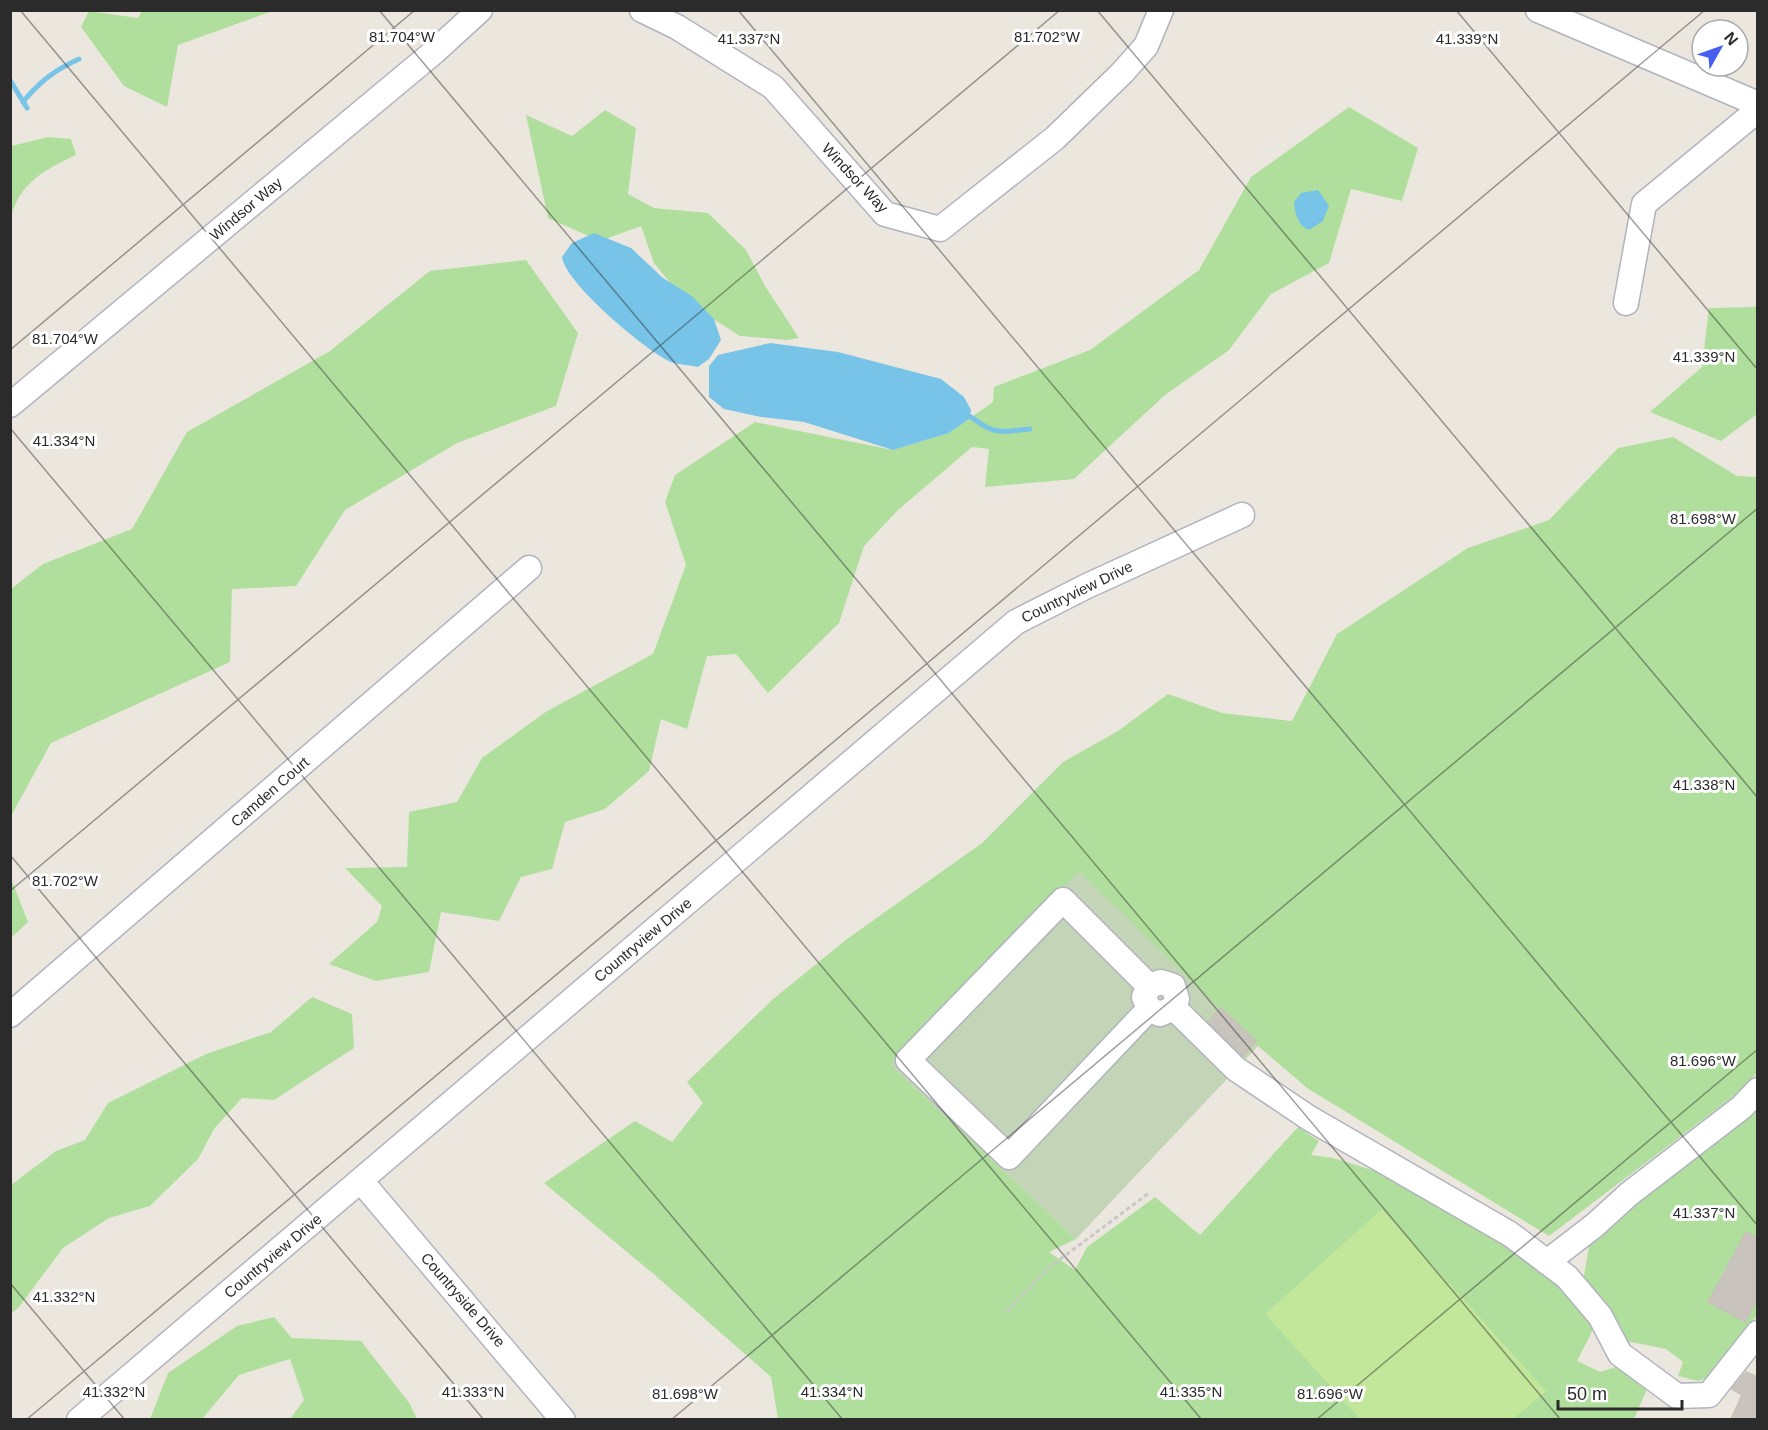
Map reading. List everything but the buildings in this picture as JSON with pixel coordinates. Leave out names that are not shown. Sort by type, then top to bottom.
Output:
[{"type":"street","name":"Windsor Way","points":[[10,405],[435,52],[480,10]]},
{"type":"street","name":"Windsor Way","points":[[642,10],[677,27],[772,87],[885,214],[940,229],[1055,138],[1113,81],[1146,46],[1161,10]]},
{"type":"street","points":[[1538,10],[1758,104]]},
{"type":"street","points":[[1626,303],[1644,204],[1758,110]]},
{"type":"street","name":"Countryview Drive","points":[[79,1419],[1016,622],[1087,586],[1242,515]]},
{"type":"street","name":"Camden Court","points":[[10,1015],[529,568]]},
{"type":"street","points":[[1149,998],[1009,1157],[908,1060],[1063,900],[1149,998],[1160,1014],[1174,1008],[1236,1069],[1309,1118],[1510,1234],[1567,1277],[1600,1316],[1620,1353],[1677,1396],[1708,1395],[1758,1333]]},
{"type":"street","points":[[1547,1262],[1595,1225],[1629,1194],[1742,1107],[1758,1090]]},
{"type":"street","name":"Countryside Drive","points":[[361,1181],[564,1419]]},
{"type":"path","points":[[1007,1312],[1047,1269],[1149,1193]]},
{"type":"green space","points":[[89,11],[138,18],[142,11],[273,11],[178,45],[167,107],[124,86],[81,27]]},
{"type":"green space","points":[[1349,107],[1418,148],[1402,201],[1351,189],[1329,263],[1271,294],[1229,350],[1165,395],[1074,479],[985,487],[989,449],[972,447],[898,510],[864,546],[839,623],[768,693],[736,654],[707,656],[687,729],[661,719],[649,771],[605,809],[565,822],[552,869],[521,877],[499,921],[441,912],[429,972],[376,981],[329,964],[377,922],[382,906],[345,868],[407,867],[409,812],[457,802],[482,758],[547,711],[653,654],[686,565],[665,502],[675,475],[755,422],[893,450],[949,433],[993,402],[994,387],[1090,350],[1199,270],[1251,177]]},
{"type":"green space","points":[[605,110],[636,128],[628,194],[654,208],[708,213],[746,250],[765,286],[799,338],[787,340],[740,336],[685,301],[654,263],[641,226],[600,241],[548,218],[526,115],[572,136]]},
{"type":"green space","points":[[48,137],[71,139],[76,155],[35,178],[20,195],[11,217],[11,146]]},
{"type":"green space","points":[[526,260],[578,333],[556,406],[457,443],[345,510],[296,586],[232,589],[230,662],[51,743],[11,816],[11,589],[43,564],[132,529],[187,432],[330,351],[430,271]]},
{"type":"green space","points":[[1757,304],[1757,414],[1721,441],[1650,412],[1702,367],[1709,308],[1754,307]]},
{"type":"green space","points":[[1673,437],[1737,476],[1757,477],[1757,1073],[1734,1096],[1549,1236],[1307,1088],[1258,1046],[890,1064],[1076,1239],[1049,1252],[1075,1270],[1087,1247],[1155,1197],[1200,1235],[1298,1127],[1319,1141],[1311,1155],[1333,1158],[1402,1179],[1547,1262],[1600,1316],[1577,1361],[1600,1372],[1625,1364],[1647,1389],[1634,1419],[778,1419],[771,1377],[656,1276],[544,1183],[635,1121],[672,1142],[703,1103],[687,1082],[772,1000],[847,939],[982,843],[1063,762],[1118,731],[1168,694],[1222,713],[1292,721],[1337,634],[1468,548],[1549,520],[1618,448]]},
{"type":"green space","points":[[1079,871],[1258,1046],[1076,1239],[890,1065]]},
{"type":"green space","points":[[10,876],[28,922],[11,938],[10,938]]},
{"type":"green space","points":[[312,997],[352,1014],[354,1048],[274,1100],[242,1098],[214,1129],[198,1159],[150,1206],[109,1218],[63,1248],[19,1307],[11,1314],[11,1185],[56,1151],[85,1140],[108,1103],[206,1054],[271,1032]]},
{"type":"green space","points":[[1757,1101],[1757,1315],[1711,1377],[1698,1381],[1678,1376],[1683,1362],[1666,1349],[1621,1340],[1583,1281],[1590,1241]]},
{"type":"green space","points":[[1382,1209],[1546,1391],[1513,1419],[1360,1419],[1265,1314]]},
{"type":"green space","points":[[274,1317],[292,1338],[361,1341],[410,1404],[417,1419],[290,1419],[304,1400],[290,1359],[239,1375],[202,1419],[150,1419],[168,1373],[237,1326]]},
{"type":"water","points":[[1318,190],[1329,206],[1323,221],[1309,230],[1299,222],[1294,202],[1301,193]]},
{"type":"water","points":[[594,233],[631,248],[663,278],[692,296],[714,319],[721,340],[709,359],[698,367],[671,362],[626,331],[591,299],[567,269],[562,257],[572,243]]},
{"type":"water","points":[[770,343],[838,352],[941,379],[964,397],[971,410],[969,419],[949,433],[893,450],[804,422],[761,417],[724,409],[709,397],[709,366],[718,355]]},
{"type":"waterway","points":[[23,102],[48,77],[79,59]]},
{"type":"waterway","points":[[10,80],[27,108]]},
{"type":"waterway","points":[[965,413],[995,430],[1030,429]]}]
